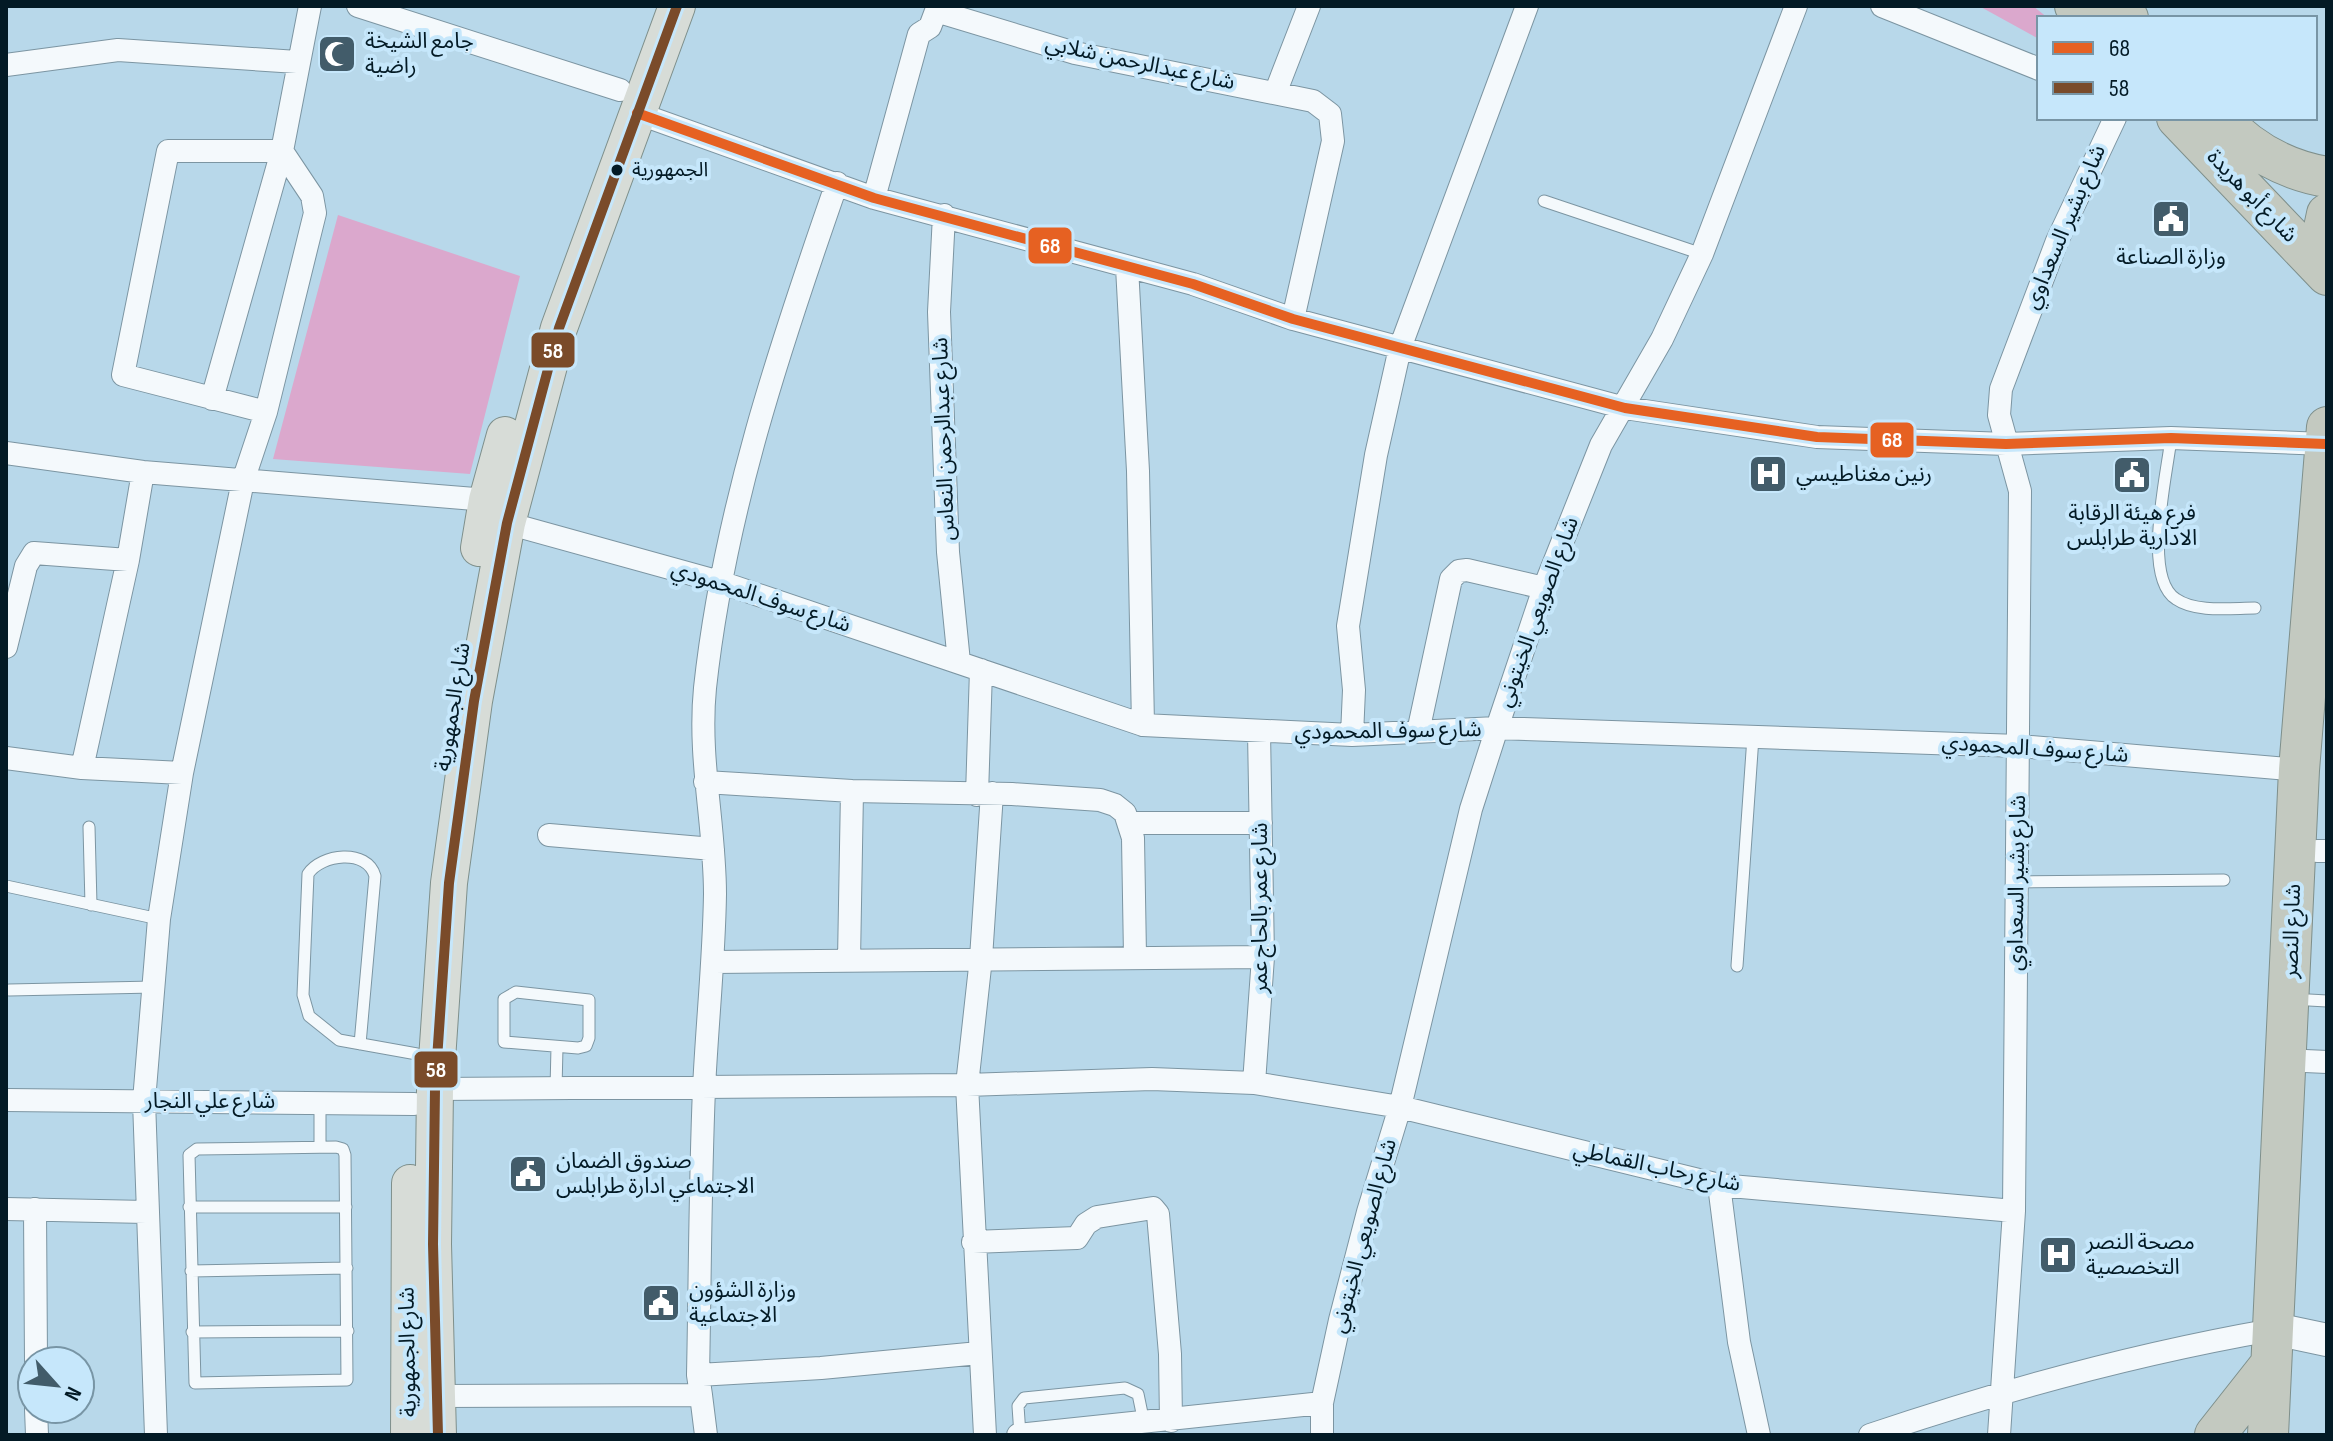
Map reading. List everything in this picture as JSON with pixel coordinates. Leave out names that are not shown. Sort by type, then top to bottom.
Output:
[{"type":"highway","name":"شارع أبو هريدة","points":[[2179,120],[2327,273]]},
{"type":"highway","name":"شارع أبو هريدة","points":[[2222,120],[2265,155],[2296,171],[2327,177]]},
{"type":"highway","points":[[2327,214],[2320,247],[2327,273]]},
{"type":"highway","name":"شارع النصر","points":[[2285,1435],[2290,1341],[2299,770],[2326,436]]},
{"type":"highway","name":"شارع النصر","points":[[2268,1435],[2290,1341],[2316,1061],[2327,718]]},
{"type":"highway","points":[[2215,1435],[2290,1341]]},
{"type":"main road","name":"شارع الجمهورية","points":[[628,101],[652,6]]},
{"type":"main road","name":"شارع الجمهورية","points":[[438,1435],[424,1096],[417,1054],[427,878],[453,693],[497,512],[535,323],[628,101],[677,6]]},
{"type":"main road","name":"شارع الجمهورية","points":[[409,1435],[408,1248],[449,883],[497,512]]},
{"type":"street","points":[[212,399],[282,151],[310,6]]},
{"type":"street","points":[[358,6],[628,101],[874,198],[1193,284],[1293,319],[1625,408],[1817,437],[2006,444],[2326,436]]},
{"type":"street","points":[[1276,91],[1309,6]]},
{"type":"street","points":[[1352,735],[1354,690],[1348,626],[1373,469],[1400,348],[1527,6]]},
{"type":"street","name":"شارع الصويعي الخيتوني","points":[[1322,1435],[1322,1403],[1368,1212],[1400,1107],[1441,925],[1497,728],[1544,588],[1601,445],[1625,408],[1702,254],[1796,6]]},
{"type":"street","points":[[1882,6],[2037,68]]},
{"type":"street","name":"شارع عبدالرحمن شلابي","points":[[874,198],[919,34],[930,27],[936,11],[1075,53],[1276,91],[1326,108],[1333,124],[1333,141],[1293,319]]},
{"type":"street","points":[[6,65],[118,50],[297,62]]},
{"type":"street","name":"شارع بشير السعداوي","points":[[1999,1435],[2014,1211],[2020,491],[1999,415],[2001,389],[2012,352],[2063,227],[2114,120]]},
{"type":"street","points":[[266,412],[134,380],[122,372],[168,151],[282,151]]},
{"type":"street","points":[[156,1435],[144,1101],[159,919],[182,773],[243,481],[266,412],[315,213],[312,196],[282,151]]},
{"type":"street","points":[[706,1435],[699,1385],[704,1087],[714,962],[713,849],[705,782],[705,691],[720,582],[772,371],[837,183]]},
{"type":"street","name":"شارع عبدالرحمن النعاس","points":[[944,215],[939,312],[948,552],[959,662]]},
{"type":"street","points":[[1127,267],[1138,471],[1143,725]]},
{"type":"street","name":"شارع سوف المحمودي","points":[[6,453],[143,472],[497,512],[720,582],[1143,725],[1352,735],[1497,728],[2019,746],[2299,770]]},
{"type":"street","points":[[82,768],[128,560],[143,472]]},
{"type":"street","points":[[6,647],[26,566],[34,553],[128,560]]},
{"type":"street","points":[[1418,732],[1451,579],[1459,571],[1467,570],[1544,588]]},
{"type":"street","points":[[981,670],[984,794],[981,958],[967,1085],[985,1435]]},
{"type":"street","name":"شارع عمر بالحاج عمر","points":[[1254,1083],[1263,957],[1259,732]]},
{"type":"street","points":[[6,758],[82,768],[182,773]]},
{"type":"street","points":[[705,782],[1100,800],[1125,813],[1130,823],[1133,838],[1135,956]]},
{"type":"street","points":[[849,960],[852,791]]},
{"type":"street","points":[[1130,823],[1261,823]]},
{"type":"street","points":[[549,835],[713,849]]},
{"type":"street","points":[[714,962],[1263,957]]},
{"type":"street","name":"شارع رحاب القماطي","points":[[967,1085],[1152,1079],[1254,1083],[1400,1107],[1719,1185],[2014,1211]]},
{"type":"street","name":"شارع علي النجار","points":[[6,1100],[320,1102],[556,1089],[967,1085]]},
{"type":"street","points":[[1719,1185],[1739,1342],[1759,1435]]},
{"type":"street","points":[[973,1242],[1077,1238],[1086,1224],[1097,1217],[1153,1208],[1158,1214],[1170,1354],[1182,1425]]},
{"type":"street","points":[[6,1209],[146,1212]]},
{"type":"street","points":[[35,1209],[36,1345]]},
{"type":"street","points":[[1870,1435],[2000,1392],[2163,1349],[2290,1341]]},
{"type":"street","points":[[436,1396],[699,1385],[821,1368],[979,1353]]},
{"type":"street","points":[[1019,1435],[1144,1423],[1182,1425],[1322,1403]]},
{"type":"lane","points":[[1544,201],[1702,254]]},
{"type":"lane","points":[[2171,438],[2157,554],[2162,586],[2176,599],[2191,606],[2255,608]]},
{"type":"lane","points":[[1737,966],[1753,737]]},
{"type":"lane","points":[[89,827],[91,905]]},
{"type":"lane","points":[[360,1044],[375,876],[372,867],[363,860],[335,857],[314,866],[308,874],[303,995],[309,1016],[330,1035],[360,1044],[417,1054]]},
{"type":"lane","points":[[2017,882],[2224,880]]},
{"type":"lane","points":[[6,886],[159,919]]},
{"type":"lane","points":[[9,990],[154,987]]},
{"type":"lane","points":[[516,992],[589,1000],[586,1046],[557,1047],[504,1042],[502,1035],[507,995],[516,992]]},
{"type":"lane","points":[[556,1089],[557,1047]]},
{"type":"lane","points":[[320,1102],[320,1147]]},
{"type":"lane","points":[[320,1147],[340,1147],[345,1151],[349,1373],[344,1382],[201,1385],[193,1380],[189,1155],[194,1150],[320,1147]]},
{"type":"lane","points":[[189,1207],[346,1207]]},
{"type":"lane","points":[[191,1271],[347,1268]]},
{"type":"lane","points":[[192,1332],[348,1331]]},
{"type":"lane","points":[[1019,1435],[1018,1406],[1024,1398],[1125,1388],[1138,1394],[1144,1423]]},
{"type":"shaded area","points":[[1979,6],[2033,6],[2046,16],[2037,16],[2037,38]]},
{"type":"shaded area","points":[[338,215],[520,276],[470,474],[273,459]]},
{"type":"transit line","name":"58","points":[[438,1435],[433,1244],[435,1089],[449,883],[474,701],[507,523],[559,328],[677,6]]},
{"type":"transit line","name":"68","points":[[637,113],[874,198],[1193,284],[1293,319],[1625,408],[1817,437],[2006,444],[2171,438],[2326,444]]},
{"type":"place","name":"جامع الشيخة راضية","points":[[337,54]]},
{"type":"place","name":"الجمهورية","points":[[617,170]]},
{"type":"place","name":"وزارة الصناعة","points":[[2171,219]]},
{"type":"place","name":"رنين مغناطيسي","points":[[1768,474]]},
{"type":"place","name":"فرع هيئة الرقابة الادارية طرابلس","points":[[2132,475]]},
{"type":"place","name":"صندوق الضمان الاجتماعي ادارة طرابلس","points":[[528,1174]]},
{"type":"place","name":"مصحة النصر التخصصية","points":[[2058,1255]]},
{"type":"place","name":"وزارة الشؤون الاجتماعية","points":[[661,1303]]}]
